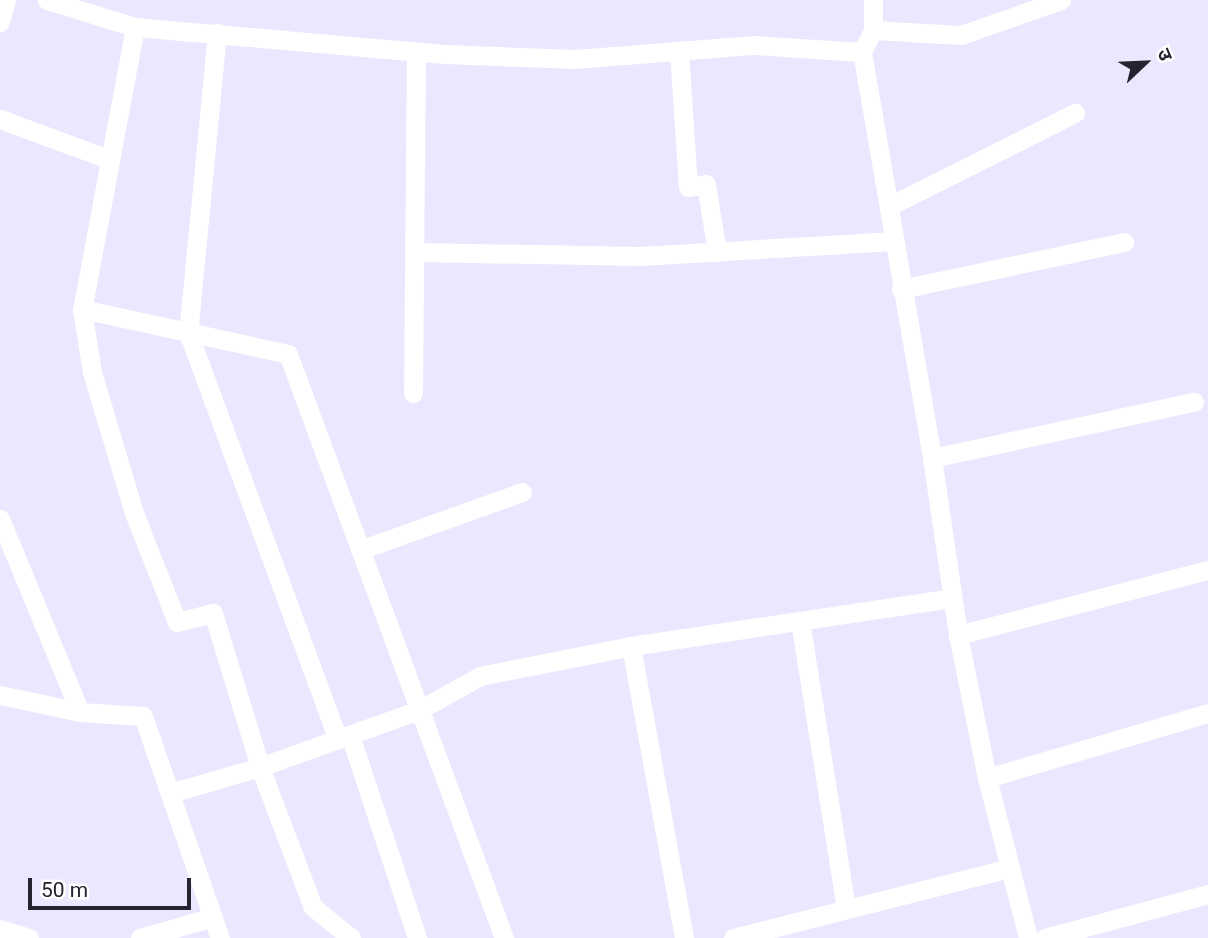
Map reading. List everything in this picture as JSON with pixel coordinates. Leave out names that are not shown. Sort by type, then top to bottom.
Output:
[{"type":"street","points":[[0,22],[6,0]]},
{"type":"street","points":[[47,0],[135,27],[416,52],[575,60],[754,45],[862,51]]},
{"type":"street","points":[[873,0],[873,30],[862,51],[932,457],[951,598],[987,778],[1028,938]]},
{"type":"street","points":[[873,30],[961,35],[1061,0]]},
{"type":"street","points":[[135,27],[108,159],[82,309],[92,372],[134,513],[177,622],[213,613],[260,767],[313,907],[351,938]]},
{"type":"street","points":[[217,33],[188,332],[344,737],[417,938]]},
{"type":"street","points":[[679,51],[688,187],[706,184],[717,252]]},
{"type":"street","points":[[413,393],[416,52]]},
{"type":"street","points":[[889,206],[1075,113]]},
{"type":"street","points":[[0,119],[108,159]]},
{"type":"street","points":[[415,252],[641,256],[895,241]]},
{"type":"street","points":[[901,289],[1124,242]]},
{"type":"street","points":[[82,309],[288,354],[504,938]]},
{"type":"street","points":[[932,457],[1194,402]]},
{"type":"street","points":[[360,550],[522,492]]},
{"type":"street","points":[[0,519],[80,712]]},
{"type":"street","points":[[958,635],[1208,570]]},
{"type":"street","points":[[170,793],[260,767],[419,710],[480,676],[631,646],[951,598]]},
{"type":"street","points":[[800,621],[846,909]]},
{"type":"street","points":[[631,646],[684,938]]},
{"type":"street","points":[[0,695],[80,712],[143,716],[220,938]]},
{"type":"street","points":[[987,778],[1208,713]]},
{"type":"street","points":[[733,938],[1010,868]]},
{"type":"street","points":[[1045,938],[1208,894]]},
{"type":"street","points":[[140,938],[213,917]]},
{"type":"street","points":[[0,929],[29,938]]}]
